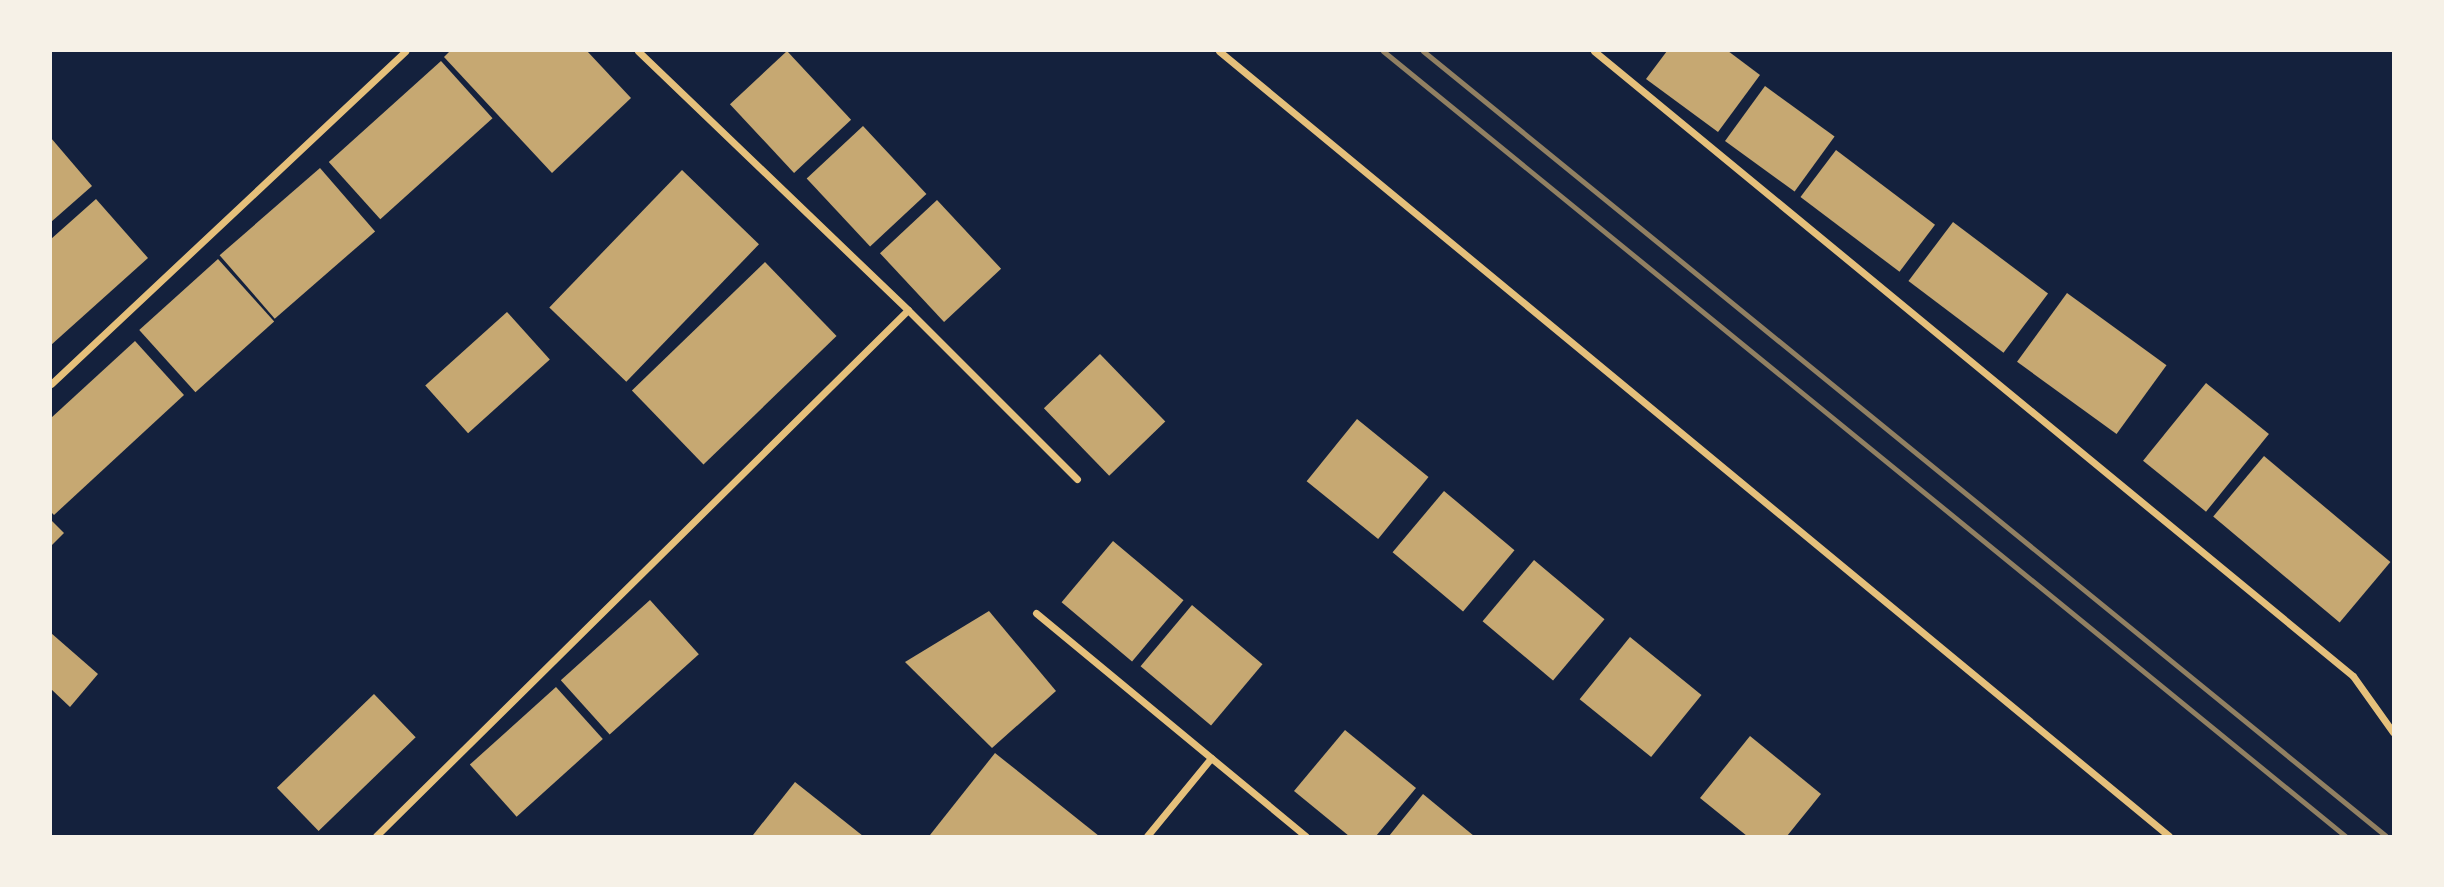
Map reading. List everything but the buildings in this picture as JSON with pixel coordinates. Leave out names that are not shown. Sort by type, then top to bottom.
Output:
[{"type":"street","points":[[51,384],[405,51]]},
{"type":"street","points":[[638,51],[908,310],[1077,479]]},
{"type":"street","points":[[1219,51],[2169,836]]},
{"type":"street","points":[[1594,51],[2353,676],[2393,732]]},
{"type":"street","points":[[376,836],[908,310]]},
{"type":"street","points":[[1036,613],[1306,836]]},
{"type":"street","points":[[1147,836],[1211,758]]},
{"type":"railway","points":[[1383,51],[2345,836]]},
{"type":"railway","points":[[1423,51],[2386,836]]}]
